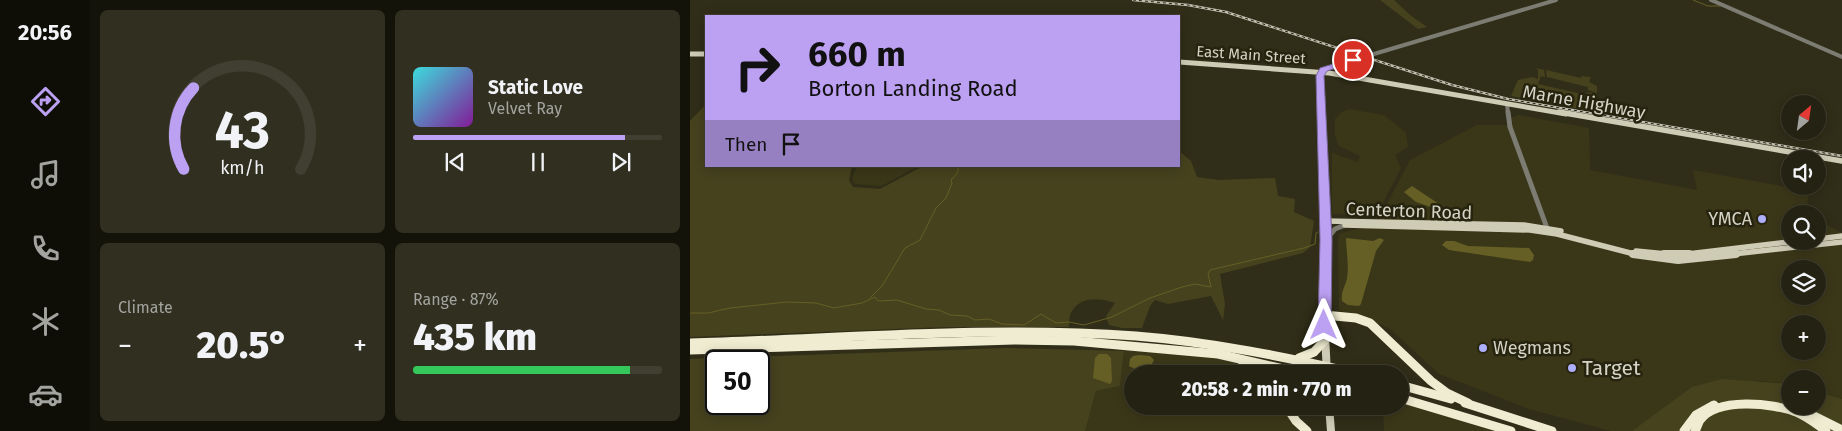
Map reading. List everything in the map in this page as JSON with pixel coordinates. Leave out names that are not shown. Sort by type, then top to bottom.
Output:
[{"type":"highway","points":[[1324,316],[1356,318],[1370,323],[1431,381],[1447,393],[1468,403]]},
{"type":"highway","points":[[690,343],[961,333],[1074,332],[1192,342],[1292,358],[1312,365]]},
{"type":"highway","points":[[690,350],[1014,340],[1125,344],[1218,354],[1266,365]]},
{"type":"highway","points":[[1292,358],[1307,357],[1326,340]]},
{"type":"highway","points":[[1218,354],[1242,365]]},
{"type":"highway","points":[[1409,387],[1468,403],[1552,431]]},
{"type":"highway","points":[[1684,431],[1702,410],[1718,404],[1754,400],[1781,404]]},
{"type":"highway","points":[[1409,401],[1511,431]]},
{"type":"highway","points":[[1695,431],[1697,423],[1709,412],[1728,406],[1752,404],[1793,411],[1805,416],[1826,431]]},
{"type":"highway","points":[[1292,415],[1307,431]]},
{"type":"highway","points":[[1810,415],[1842,430]]},
{"type":"main road","points":[[690,54],[705,54]]},
{"type":"main road","name":"East Main Street","points":[[1180,62],[1321,72]]},
{"type":"main road","name":"Marne Highway","points":[[1321,72],[1842,161]]},
{"type":"main road","points":[[1321,72],[1326,220],[1324,316],[1327,365]]},
{"type":"main road","name":"Centerton Road","points":[[1326,220],[1521,225],[1547,228],[1634,250],[1670,255],[1781,243]]},
{"type":"main road","name":"Centerton Road","points":[[1345,225],[1535,230],[1642,256],[1678,260],[1842,242]]},
{"type":"main road","points":[[1826,238],[1842,236]]},
{"type":"main road","points":[[1330,415],[1331,431]]},
{"type":"street","points":[[1321,72],[1337,65],[1556,0]]},
{"type":"street","points":[[1711,0],[1842,57]]},
{"type":"street","points":[[1507,104],[1510,127],[1547,228]]},
{"type":"street","name":"Centerton Road","points":[[1326,220],[1345,225]]},
{"type":"street","points":[[1326,240],[1335,229],[1345,225]]},
{"type":"shaded area","points":[[1380,0],[1394,0],[1427,27],[1418,29]]},
{"type":"shaded area","points":[[1536,68],[1544,70],[1545,77],[1541,76],[1538,84],[1586,95],[1587,92],[1597,94],[1595,101],[1591,101],[1591,111],[1511,96],[1518,80],[1532,77],[1538,79],[1538,70]]},
{"type":"shaded area","points":[[1546,70],[1581,78],[1582,76],[1591,77],[1589,82],[1597,86],[1597,93],[1588,90],[1588,87],[1547,77]]},
{"type":"shaded area","points":[[705,105],[705,167],[852,167],[849,180],[853,187],[880,189],[921,167],[1180,167],[1180,152],[1191,161],[1197,177],[1219,180],[1275,178],[1278,196],[1295,199],[1294,212],[1314,221],[1310,247],[1303,253],[1220,274],[1225,304],[1223,320],[1211,296],[1168,304],[1155,300],[1150,306],[1142,328],[1122,328],[1109,325],[1106,316],[1115,303],[1097,299],[1080,303],[1076,306],[1070,315],[1069,327],[945,327],[690,337],[690,121]]},
{"type":"shaded area","points":[[1349,109],[1384,115],[1406,133],[1408,147],[1395,155],[1401,168],[1377,214],[1332,214],[1332,153],[1358,162],[1360,156],[1339,146],[1335,136],[1335,119],[1342,112]]},
{"type":"shaded area","points":[[1519,115],[1589,128],[1590,170],[1697,190],[1693,170],[1781,186],[1781,195],[1808,195],[1807,205],[1781,205],[1781,250],[1826,250],[1826,224],[1842,233],[1842,399],[1826,394],[1826,370],[1781,370],[1781,383],[1760,381],[1646,422],[1632,431],[1611,431],[1529,409],[1439,374],[1389,328],[1351,313],[1339,311],[1338,239],[1340,233],[1376,225],[1410,160],[1477,125],[1513,125],[1511,118]]},
{"type":"shaded area","points":[[857,167],[917,167],[881,186],[855,184],[852,179]]},
{"type":"shaded area","points":[[1412,186],[1442,206],[1442,211],[1416,202],[1404,192]]},
{"type":"shaded area","points":[[1346,238],[1373,241],[1380,238],[1384,240],[1376,251],[1359,306],[1348,305],[1342,301],[1342,293],[1348,272]]},
{"type":"shaded area","points":[[1446,241],[1454,241],[1468,246],[1529,248],[1534,255],[1533,260],[1530,262],[1449,250],[1442,245]]},
{"type":"shaded area","points":[[1125,344],[1182,350],[1238,363],[1242,365],[1124,365],[1124,415],[1294,415],[1307,431],[1085,431],[1096,391],[1120,386]]},
{"type":"shaded area","points":[[1007,348],[1124,351],[1120,386],[1096,391],[1085,431],[690,431],[690,359],[705,358],[705,415],[770,415],[770,356]]},
{"type":"shaded area","points":[[1099,354],[1107,354],[1111,358],[1112,381],[1110,384],[1093,378],[1095,358]]},
{"type":"shaded area","points":[[1133,356],[1150,356],[1154,360],[1152,365],[1129,365],[1130,359]]},
{"type":"shaded area","points":[[1722,379],[1781,383],[1781,415],[1826,415],[1826,394],[1842,399],[1842,431],[1632,431],[1692,387]]},
{"type":"shaded area","points":[[1409,401],[1511,431],[1384,431],[1383,415],[1409,415]]},
{"type":"waterway","points":[[1693,0],[1708,6],[1720,6]]},
{"type":"waterway","points":[[870,298],[882,286],[905,248],[920,240],[936,208],[946,198],[952,183],[951,180],[958,172],[958,167]]},
{"type":"waterway","points":[[690,313],[708,313],[730,308],[787,302],[816,303],[834,308],[862,303],[875,297],[878,301],[897,300],[926,309],[939,310],[950,315],[967,316],[975,320],[989,319],[1002,324],[1024,325],[1041,314],[1056,323],[1069,322],[1084,325],[1112,317],[1150,298],[1182,287],[1195,284],[1211,287],[1208,274],[1210,270],[1304,248],[1315,244],[1316,233],[1318,232]]},
{"type":"railway","points":[[1133,0],[1188,5],[1226,12],[1452,85],[1508,99],[1842,156]]},
{"type":"place","name":"YMCA","points":[[1762,219]]},
{"type":"place","name":"Wegmans","points":[[1483,348]]},
{"type":"place","name":"Target","points":[[1572,368]]},
{"type":"route","points":[[1324,325],[1326,240],[1320,76],[1324,70],[1330,67],[1353,60]]}]
